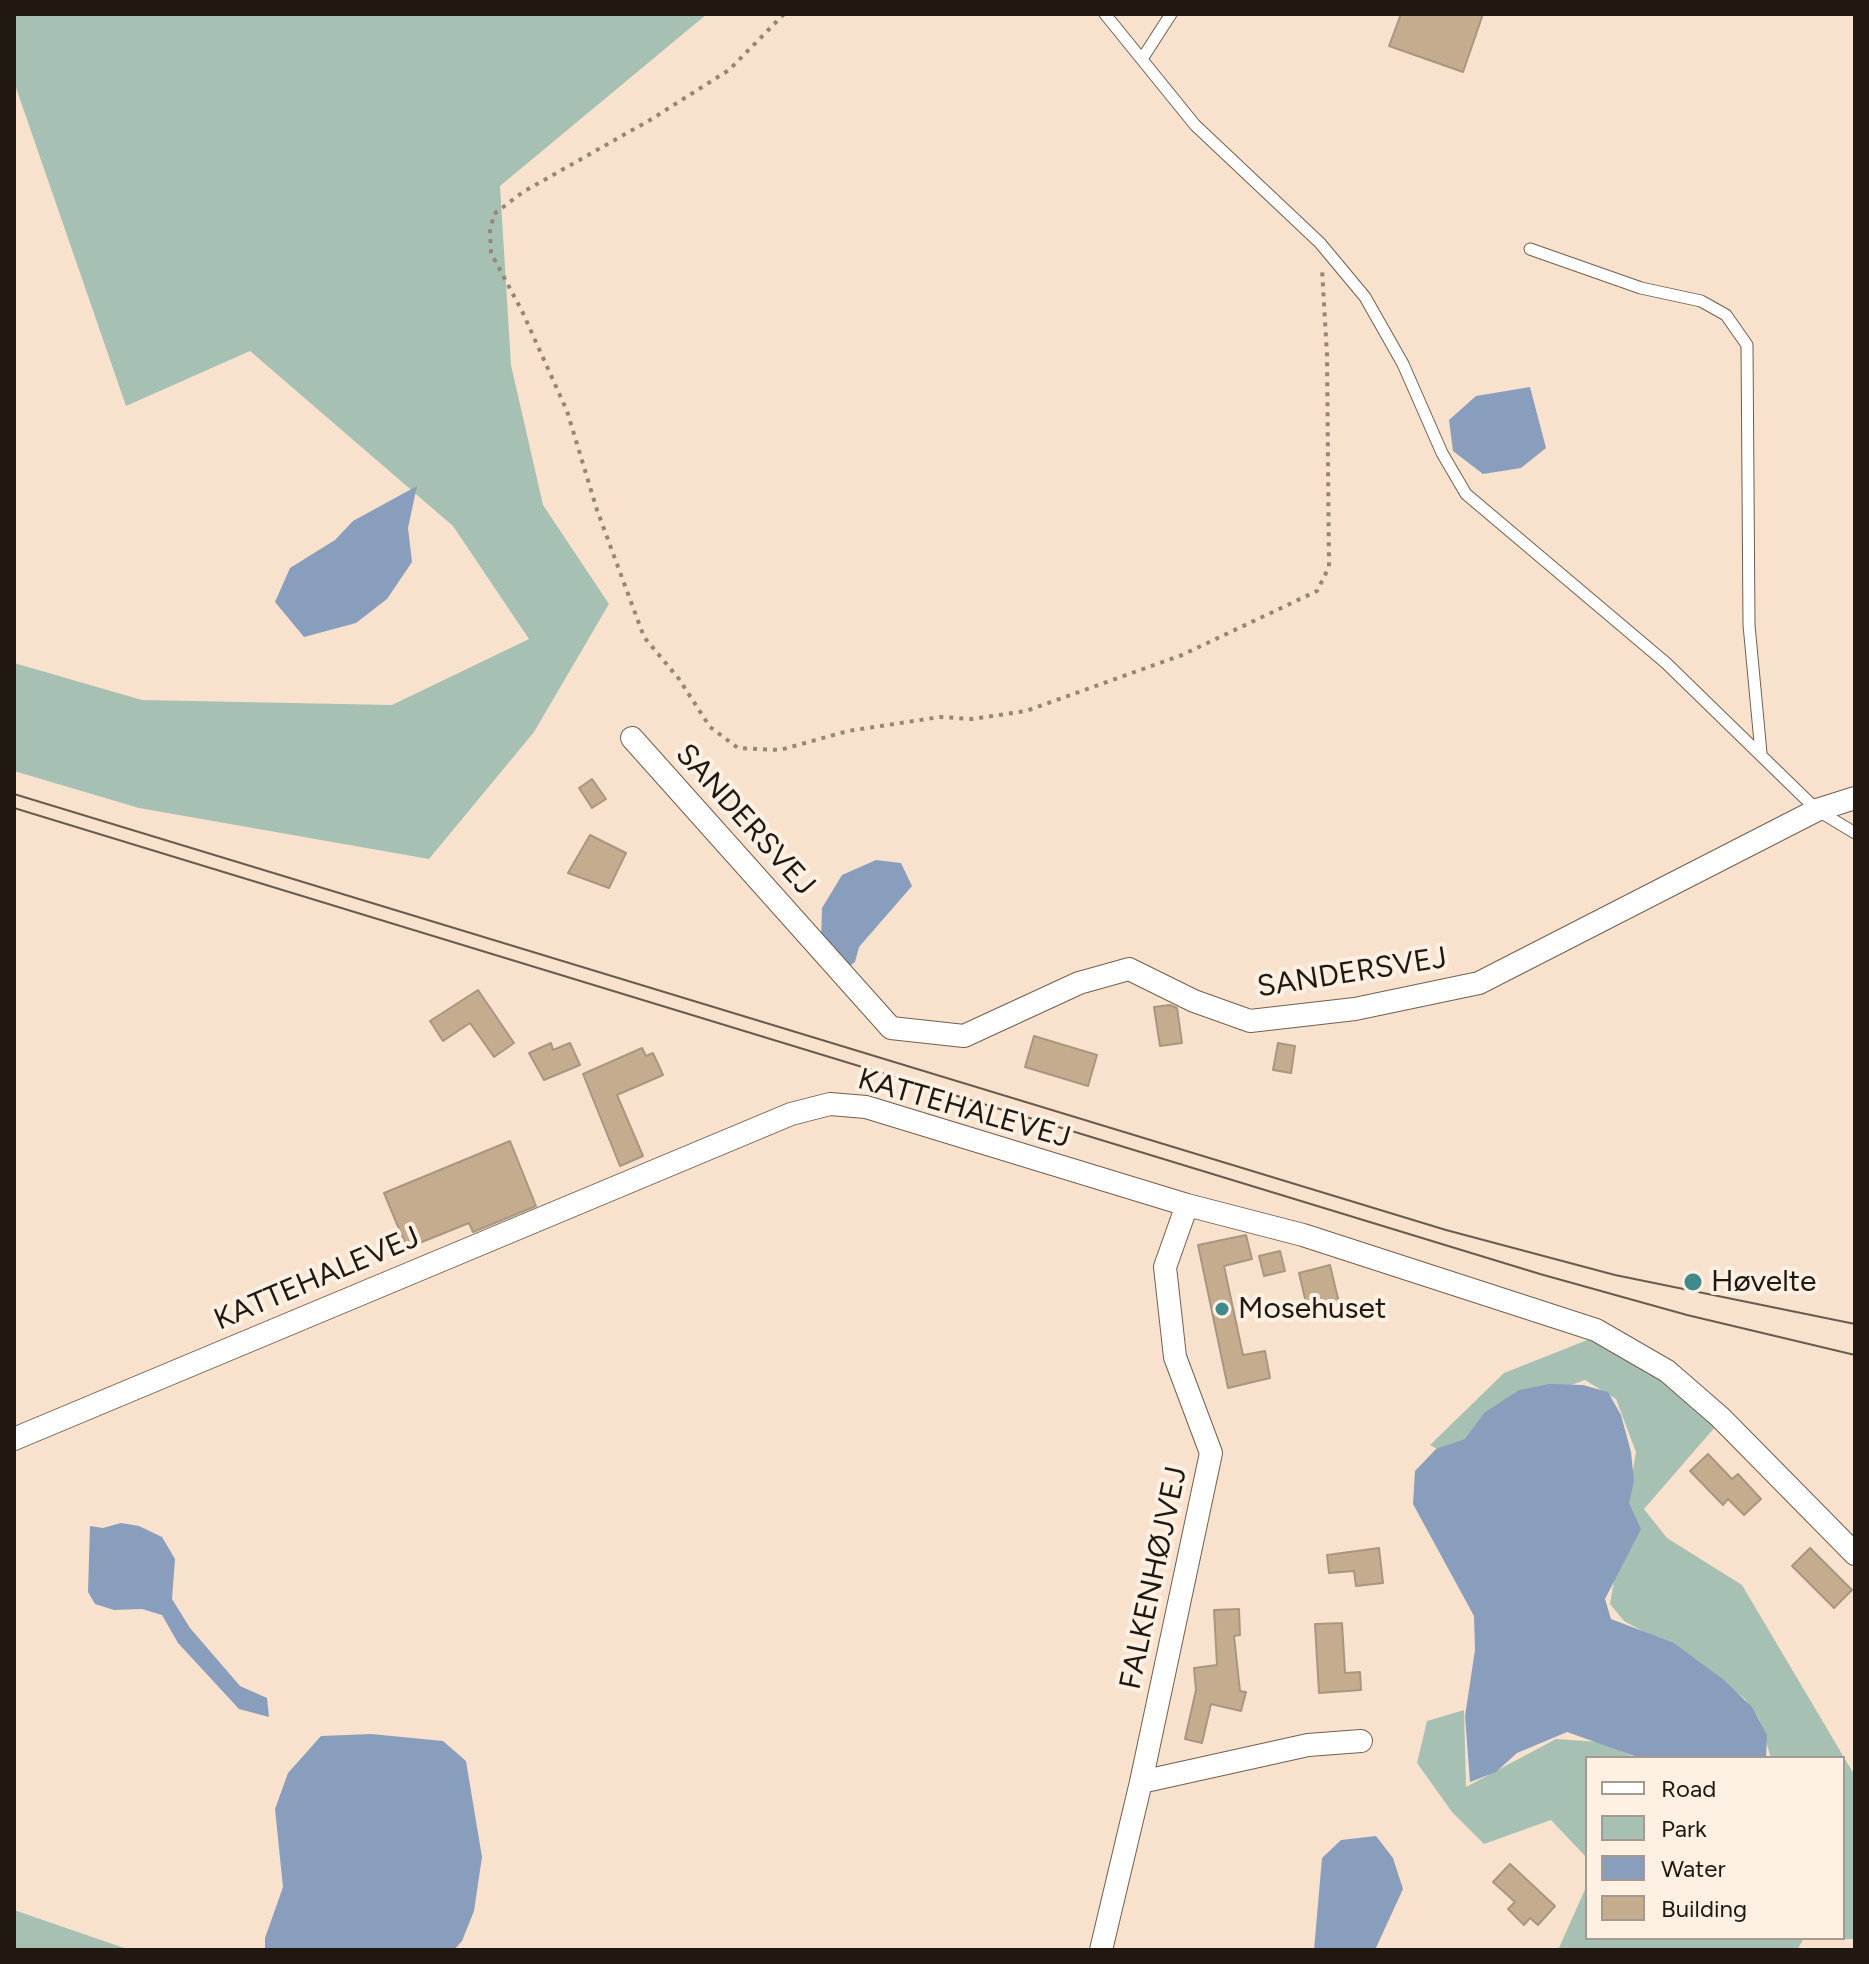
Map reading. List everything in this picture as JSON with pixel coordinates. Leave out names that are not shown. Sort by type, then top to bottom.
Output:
[{"type":"street","name":"SANDERSVEJ","points":[[632,738],[891,1028],[964,1036],[1079,983],[1129,969],[1194,1001],[1250,1021],[1355,1009],[1479,983],[1817,810],[1855,798]]},
{"type":"street","name":"KATTEHALEVEJ","points":[[14,1439],[791,1114],[830,1104],[866,1107],[1187,1205],[1303,1235],[1596,1330],[1667,1371],[1688,1389],[1855,1554]]},
{"type":"street","name":"FALKENHØJVEJ","points":[[1101,1950],[1141,1782],[1211,1453],[1175,1357],[1165,1267],[1187,1205]]},
{"type":"street","points":[[1141,1782],[1308,1745],[1361,1741]]},
{"type":"lane","points":[[1105,14],[1195,125],[1320,243],[1365,297],[1403,364],[1442,453],[1466,494],[1666,663],[1817,810],[1855,833]]},
{"type":"lane","points":[[1142,59],[1171,14]]},
{"type":"lane","points":[[1530,249],[1641,288],[1701,301],[1726,315],[1747,345],[1749,625],[1761,753]]},
{"type":"path","points":[[784,14],[729,70],[650,120],[523,192],[494,214],[490,231],[491,253],[522,311],[567,411],[597,510],[644,637],[679,679],[710,727],[738,748],[780,750],[848,731],[924,719],[972,719],[1026,711],[1182,655],[1317,591],[1329,567],[1327,355],[1320,243]]},
{"type":"green space","points":[[14,14],[707,14],[500,186],[511,365],[543,505],[609,604],[534,732],[429,859],[139,808],[14,771],[14,663],[142,700],[392,705],[529,639],[453,526],[250,351],[126,406],[14,82]]},
{"type":"green space","points":[[1610,1331],[1716,1426],[1644,1509],[1667,1538],[1742,1585],[1843,1756],[1770,1756],[1759,1719],[1745,1699],[1698,1661],[1624,1621],[1610,1604],[1636,1452],[1616,1399],[1585,1380],[1487,1415],[1453,1458],[1430,1445],[1504,1373]]},
{"type":"green space","points":[[1464,1710],[1466,1787],[1556,1739],[1600,1742],[1632,1756],[1585,1756],[1585,1856],[1551,1820],[1484,1844],[1452,1812],[1417,1763],[1427,1721]]},
{"type":"green space","points":[[1845,1759],[1855,1776],[1855,1939],[1845,1939]]},
{"type":"green space","points":[[1585,1889],[1585,1940],[1803,1940],[1797,1950],[1558,1950]]},
{"type":"green space","points":[[14,1910],[130,1950],[14,1950]]},
{"type":"water","points":[[1530,387],[1546,448],[1521,468],[1483,474],[1453,451],[1449,420],[1476,396]]},
{"type":"water","points":[[417,486],[408,528],[412,562],[387,599],[356,623],[304,637],[275,602],[290,568],[335,540],[353,521]]},
{"type":"water","points":[[876,860],[901,863],[912,886],[859,947],[855,962],[847,968],[821,944],[822,908],[842,875]]},
{"type":"water","points":[[1549,1384],[1583,1385],[1608,1392],[1621,1415],[1631,1452],[1634,1481],[1629,1503],[1641,1529],[1605,1599],[1611,1619],[1674,1643],[1724,1680],[1752,1707],[1767,1735],[1766,1756],[1634,1756],[1567,1732],[1517,1753],[1496,1772],[1470,1782],[1465,1716],[1475,1650],[1474,1616],[1413,1504],[1415,1471],[1436,1449],[1465,1439],[1484,1413],[1519,1390]]},
{"type":"water","points":[[121,1523],[139,1526],[162,1537],[175,1559],[172,1599],[190,1628],[240,1686],[267,1698],[269,1717],[239,1709],[178,1643],[162,1615],[142,1609],[114,1610],[95,1604],[88,1592],[90,1526],[103,1528]]},
{"type":"water","points":[[371,1734],[443,1741],[466,1761],[482,1857],[474,1911],[462,1941],[454,1950],[265,1950],[265,1938],[283,1887],[275,1809],[288,1773],[321,1736]]},
{"type":"water","points":[[1376,1836],[1393,1858],[1403,1889],[1375,1950],[1314,1950],[1322,1858],[1341,1840]]},
{"type":"building","points":[[1401,14],[1483,14],[1463,72],[1389,46]]},
{"type":"building","points":[[592,779],[606,799],[592,808],[579,788]]},
{"type":"building","points":[[590,835],[626,853],[609,888],[568,873]]},
{"type":"building","points":[[478,990],[514,1043],[494,1057],[470,1023],[443,1041],[430,1021]]},
{"type":"building","points":[[1170,1005],[1177,1008],[1182,1043],[1160,1046],[1154,1007]]},
{"type":"building","points":[[1034,1036],[1097,1055],[1088,1086],[1025,1067]]},
{"type":"building","points":[[551,1043],[553,1050],[570,1043],[580,1065],[544,1080],[529,1053]]},
{"type":"building","points":[[1278,1043],[1295,1046],[1291,1073],[1273,1070]]},
{"type":"building","points":[[642,1048],[646,1056],[653,1053],[663,1075],[617,1095],[643,1156],[620,1166],[583,1074]]},
{"type":"building","points":[[510,1141],[536,1206],[473,1232],[469,1223],[407,1248],[384,1193]]},
{"type":"building","name":"Mosehuset","points":[[1246,1235],[1252,1259],[1224,1266],[1243,1355],[1265,1351],[1270,1378],[1228,1388],[1198,1245]]},
{"type":"building","points":[[1280,1251],[1285,1271],[1264,1276],[1259,1256]]},
{"type":"building","points":[[1330,1265],[1339,1303],[1308,1311],[1299,1273]]},
{"type":"building","points":[[1708,1454],[1732,1479],[1738,1474],[1761,1499],[1744,1515],[1728,1499],[1723,1505],[1690,1471]]},
{"type":"building","points":[[1379,1548],[1383,1583],[1356,1586],[1354,1571],[1329,1573],[1327,1555]]},
{"type":"building","points":[[1810,1548],[1852,1590],[1834,1608],[1792,1566]]},
{"type":"building","points":[[1239,1609],[1240,1635],[1234,1636],[1240,1691],[1246,1692],[1241,1711],[1211,1704],[1202,1743],[1185,1739],[1196,1690],[1194,1668],[1217,1665],[1214,1610]]},
{"type":"building","points":[[1342,1623],[1345,1673],[1360,1672],[1361,1690],[1319,1693],[1315,1624]]},
{"type":"building","points":[[1510,1864],[1555,1906],[1538,1925],[1530,1918],[1524,1925],[1508,1909],[1515,1902],[1493,1882]]},
{"type":"tram line","points":[[14,794],[1446,1230],[1615,1275],[1855,1324]]},
{"type":"tram line","points":[[14,808],[1540,1274],[1687,1315],[1855,1355]]},
{"type":"place","name":"Høvelte","points":[[1693,1282]]},
{"type":"place","name":"Mosehuset","points":[[1222,1309]]}]
